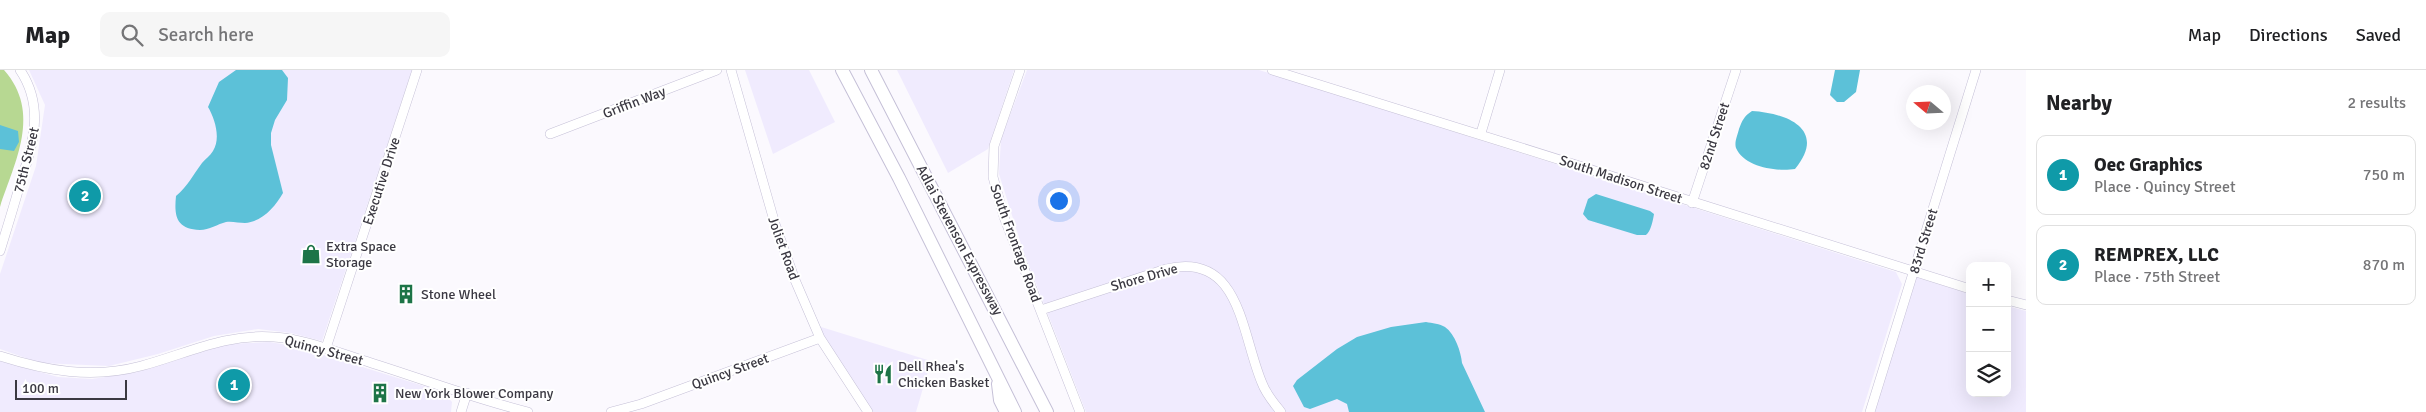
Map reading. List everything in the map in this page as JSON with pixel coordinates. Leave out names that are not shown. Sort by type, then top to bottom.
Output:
[{"type":"highway","name":"Adlai Stevenson Expressway","points":[[842,70],[997,372],[1015,412]]},
{"type":"highway","name":"Adlai Stevenson Expressway","points":[[871,70],[1047,412]]},
{"type":"highway","points":[[997,372],[1000,400],[1006,412]]},
{"type":"street","name":"75th Street","points":[[0,250],[31,150],[36,123],[33,100],[20,70]]},
{"type":"street","name":"Executive Drive","points":[[326,348],[417,70]]},
{"type":"street","name":"Griffin Way","points":[[550,134],[717,70]]},
{"type":"street","name":"Joliet Road","points":[[732,70],[775,224],[820,338],[868,412]]},
{"type":"street","name":"South Frontage Road","points":[[1020,70],[994,146],[992,161],[993,177],[1004,217],[1080,412]]},
{"type":"street","name":"South Madison Street","points":[[1272,70],[1287,72],[1481,133],[1692,203],[1966,288]]},
{"type":"street","points":[[1481,133],[1500,70]]},
{"type":"street","name":"82nd Street","points":[[1692,203],[1736,70]]},
{"type":"street","name":"83rd Street","points":[[1870,412],[1976,70]]},
{"type":"street","name":"Shore Drive","points":[[1041,310],[1166,269],[1183,266],[1204,269],[1219,278],[1233,295],[1262,385],[1281,412]]},
{"type":"street","points":[[2011,301],[2026,305]]},
{"type":"street","name":"Quincy Street","points":[[0,356],[46,370],[92,373],[142,366],[206,344],[234,338],[274,337],[326,348],[466,394],[528,412]]},
{"type":"street","name":"Quincy Street","points":[[611,412],[641,404],[820,338]]},
{"type":"street","points":[[461,412],[466,394]]},
{"type":"shaded area","points":[[29,70],[412,70],[322,341],[291,333],[258,329],[214,336],[158,354],[109,366],[40,363],[0,349],[0,274],[36,166],[45,105]]},
{"type":"shaded area","points":[[745,70],[809,70],[835,122],[773,154]]},
{"type":"shaded area","points":[[897,70],[1014,70],[988,149],[948,173]]},
{"type":"shaded area","points":[[1027,70],[1259,70],[1896,272],[1902,284],[1862,412],[1086,412],[1023,250],[999,174],[1001,139]]},
{"type":"shaded area","points":[[1915,277],[1966,293],[1966,397],[2011,397],[2011,307],[2026,311],[2026,412],[1873,412]]},
{"type":"shaded area","points":[[818,326],[931,361],[916,412],[873,412],[837,360]]},
{"type":"shaded area","points":[[270,342],[298,347],[443,392],[452,402],[451,412],[0,412],[0,361],[58,377],[92,379],[138,372],[227,344]]},
{"type":"green space","points":[[0,70],[4,70],[15,86],[22,103],[23,120],[18,155],[0,207]]},
{"type":"water","points":[[236,70],[282,70],[288,78],[287,100],[275,120],[271,133],[271,145],[283,193],[272,208],[257,220],[245,223],[226,222],[203,230],[192,229],[181,224],[178,220],[176,215],[176,196],[213,151],[217,135],[213,117],[208,107],[219,82]]},
{"type":"water","points":[[1835,70],[1860,70],[1856,92],[1844,102],[1837,102],[1830,95]]},
{"type":"water","points":[[1752,111],[1778,115],[1799,126],[1805,134],[1807,143],[1804,155],[1795,169],[1779,170],[1762,167],[1746,160],[1740,154],[1736,148],[1736,138],[1742,121]]},
{"type":"water","points":[[0,125],[18,131],[19,142],[14,151],[0,149]]},
{"type":"water","points":[[1596,194],[1650,211],[1654,214],[1648,233],[1646,235],[1637,235],[1588,220],[1583,214],[1588,199]]},
{"type":"water","points":[[1426,322],[1443,326],[1452,334],[1459,349],[1462,363],[1485,412],[1349,412],[1347,404],[1337,399],[1310,409],[1304,407],[1293,386],[1297,380],[1337,349],[1357,337],[1391,327]]},
{"type":"place","name":"REMPREX, LLC","points":[[85,196]]},
{"type":"place","name":"Extra Space Storage","points":[[311,254]]},
{"type":"place","name":"Stone Wheel","points":[[406,294]]},
{"type":"place","name":"Dell Rhea's Chicken Basket","points":[[883,374]]},
{"type":"place","name":"Oec Graphics","points":[[234,385]]},
{"type":"place","name":"New York Blower Company","points":[[380,393]]}]
